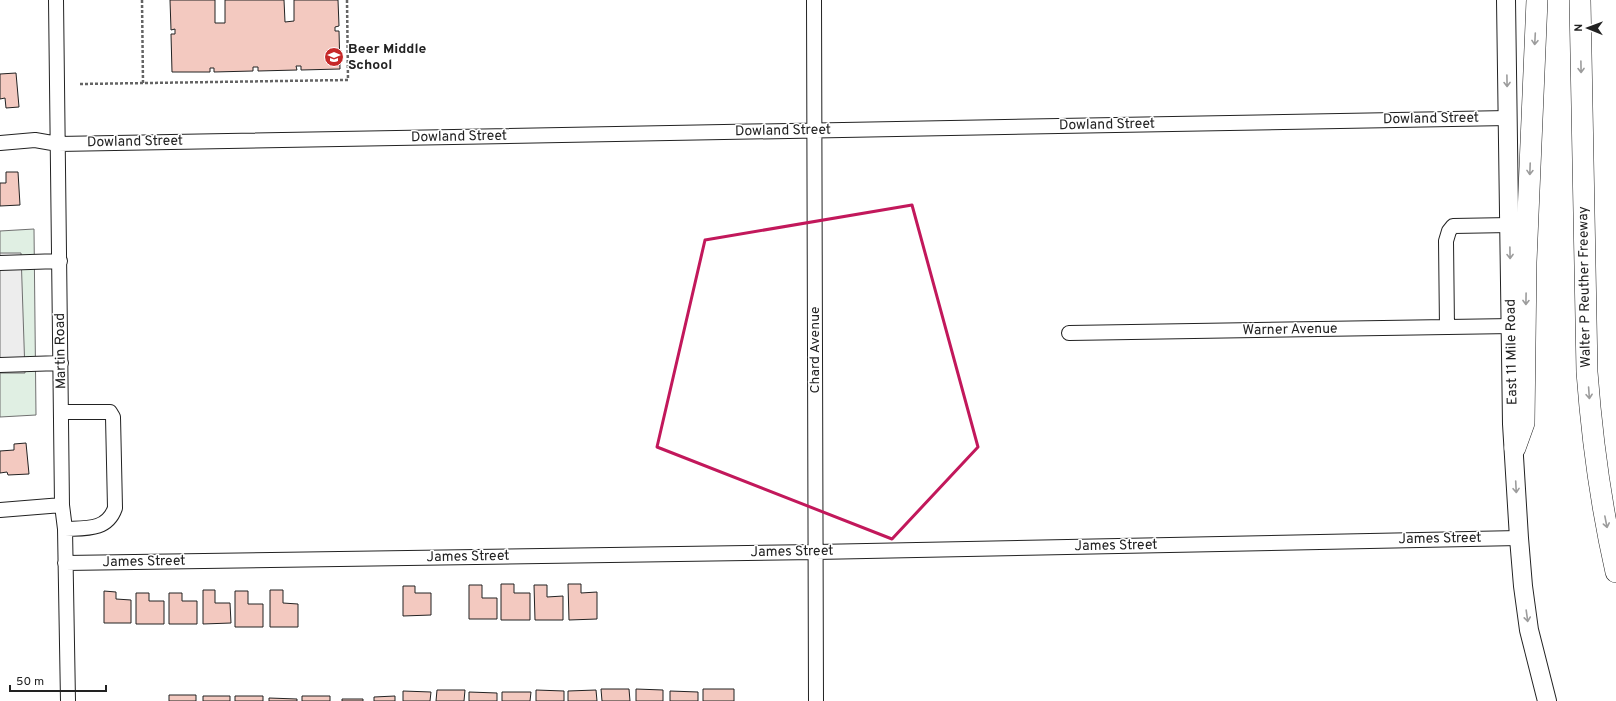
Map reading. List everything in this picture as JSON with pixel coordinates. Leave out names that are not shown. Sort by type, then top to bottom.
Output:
[{"type":"highway","points":[[1515,448],[1524,423],[1527,254],[1538,0]]},
{"type":"highway","name":"Walter P Reuther Freeway","points":[[1580,0],[1587,372],[1591,428],[1600,493],[1616,572]]},
{"type":"main road","name":"East 11 Mile Road","points":[[1506,0],[1512,326],[1512,424],[1515,448],[1519,538],[1523,586],[1529,630],[1547,701]]},
{"type":"street","name":"Martin Road","points":[[56,0],[62,505],[65,529],[68,701]]},
{"type":"street","name":"Chard Avenue","points":[[814,0],[813,130],[816,701]]},
{"type":"street","name":"Dowland Street","points":[[0,143],[35,140],[58,144],[1508,118]]},
{"type":"street","points":[[1446,327],[1446,241],[1449,231],[1453,226],[1510,225]]},
{"type":"street","points":[[0,263],[60,261]]},
{"type":"street","name":"Warner Avenue","points":[[1069,333],[1512,326]]},
{"type":"street","points":[[0,365],[61,363]]},
{"type":"street","points":[[62,412],[110,412],[113,417],[115,508],[112,516],[107,522],[97,526],[65,529]]},
{"type":"street","points":[[0,510],[62,505]]},
{"type":"street","name":"James Street","points":[[65,563],[816,552],[1519,538]]},
{"type":"path","points":[[142,0],[143,84]]},
{"type":"path","points":[[80,84],[348,80],[347,0]]},
{"type":"highlighted area","points":[[912,205],[978,447],[892,539],[657,447],[705,240]]},
{"type":"green space","points":[[34,229],[36,415],[0,417],[0,231]]},
{"type":"shaded area","points":[[0,253],[21,253],[25,373],[0,373]]},
{"type":"building","name":"Beer Middle School","points":[[170,0],[215,0],[215,23],[225,23],[225,0],[284,0],[285,22],[294,21],[294,0],[338,0],[339,26],[335,27],[335,31],[339,31],[340,69],[301,70],[301,66],[296,66],[297,70],[258,71],[258,67],[253,67],[253,71],[214,72],[214,68],[210,68],[210,72],[172,72],[171,34],[175,34],[175,29],[171,30]]},
{"type":"building","points":[[16,73],[19,107],[6,108],[5,98],[0,99],[0,74]]},
{"type":"building","points":[[6,172],[18,172],[20,205],[0,206],[0,183],[6,183]]},
{"type":"building","points":[[26,443],[29,474],[8,475],[7,472],[0,473],[0,451],[14,450],[14,444]]},
{"type":"building","points":[[501,584],[514,584],[514,593],[530,593],[530,620],[501,620]]},
{"type":"building","points":[[568,584],[581,584],[581,593],[597,592],[597,619],[569,620]]},
{"type":"building","points":[[469,585],[482,585],[482,598],[497,598],[497,619],[469,619]]},
{"type":"building","points":[[534,585],[547,585],[547,597],[563,596],[563,620],[535,620]]},
{"type":"building","points":[[403,586],[415,586],[415,593],[431,593],[431,615],[403,616]]},
{"type":"building","points":[[203,590],[215,590],[215,603],[230,603],[231,623],[203,624]]},
{"type":"building","points":[[270,590],[283,590],[283,603],[298,604],[298,627],[270,627]]},
{"type":"building","points":[[104,591],[116,592],[116,599],[131,600],[131,623],[104,623]]},
{"type":"building","points":[[235,591],[248,591],[248,604],[263,604],[263,627],[235,627]]},
{"type":"building","points":[[136,593],[149,593],[149,601],[164,601],[164,624],[136,624]]},
{"type":"building","points":[[169,593],[182,593],[182,601],[197,601],[197,624],[169,624]]},
{"type":"building","points":[[601,689],[629,689],[630,701],[602,701]]},
{"type":"building","points":[[636,689],[663,690],[663,701],[636,701]]},
{"type":"building","points":[[703,689],[734,689],[734,701],[703,701]]},
{"type":"building","points":[[437,690],[465,690],[464,701],[436,701]]},
{"type":"building","points":[[536,690],[564,691],[564,701],[536,701]]},
{"type":"building","points":[[596,690],[597,701],[568,701],[568,691]]},
{"type":"building","points":[[403,691],[431,692],[430,701],[403,701]]},
{"type":"building","points":[[670,691],[698,692],[698,701],[670,701]]},
{"type":"building","points":[[469,692],[497,693],[497,701],[469,701]]},
{"type":"building","points":[[502,692],[531,692],[530,701],[502,701]]},
{"type":"building","points":[[169,695],[196,695],[196,701],[169,701]]},
{"type":"building","points":[[203,696],[230,696],[230,701],[203,701]]},
{"type":"building","points":[[235,696],[263,696],[263,701],[235,701]]},
{"type":"building","points":[[302,696],[330,696],[330,701],[302,701]]},
{"type":"building","points":[[395,696],[395,701],[374,701],[374,697]]},
{"type":"building","points":[[269,698],[297,699],[297,701],[269,701]]},
{"type":"building","points":[[342,699],[363,699],[363,701],[342,701]]},
{"type":"place","name":"Beer Middle School","points":[[334,57]]}]
